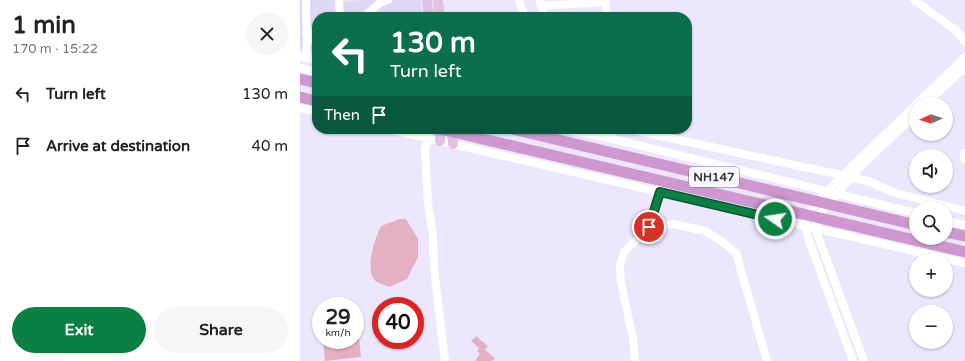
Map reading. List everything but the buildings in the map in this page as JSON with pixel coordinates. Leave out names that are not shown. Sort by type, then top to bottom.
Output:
[{"type":"highway","points":[[300,79],[312,82]]},
{"type":"highway","points":[[300,97],[312,100]]},
{"type":"highway","name":"NH147","points":[[468,134],[861,233],[965,252]]},
{"type":"highway","name":"NH147","points":[[533,134],[909,223]]},
{"type":"highway","points":[[953,233],[965,236]]},
{"type":"main road","points":[[427,0],[428,12]]},
{"type":"main road","points":[[438,0],[439,12]]},
{"type":"main road","points":[[440,134],[440,141]]},
{"type":"main road","points":[[453,134],[453,144]]},
{"type":"street","points":[[304,57],[307,36],[306,0]]},
{"type":"street","points":[[339,0],[340,12]]},
{"type":"street","points":[[370,12],[380,3],[388,0]]},
{"type":"street","points":[[519,0],[523,12]]},
{"type":"street","points":[[914,0],[957,31],[965,42]]},
{"type":"street","points":[[541,3],[605,1],[606,12]]},
{"type":"street","points":[[307,36],[312,34]]},
{"type":"street","points":[[307,36],[312,38]]},
{"type":"street","points":[[853,361],[808,238],[811,221],[827,192],[842,176],[965,57]]},
{"type":"street","points":[[933,97],[965,67]]},
{"type":"street","points":[[300,68],[312,71]]},
{"type":"street","points":[[300,108],[312,111]]},
{"type":"street","points":[[822,203],[836,195],[862,165],[909,121]]},
{"type":"street","points":[[410,134],[660,192],[811,221]]},
{"type":"street","points":[[428,134],[425,151],[428,203],[433,236],[434,269],[445,361]]},
{"type":"street","points":[[588,134],[909,212]]},
{"type":"street","points":[[612,134],[613,139]]},
{"type":"street","points":[[652,134],[868,181],[892,192],[965,211]]},
{"type":"street","points":[[506,157],[509,145]]},
{"type":"street","points":[[965,153],[965,160]]},
{"type":"street","points":[[635,361],[633,338],[621,282],[620,265],[624,252],[649,227],[660,192],[653,180]]},
{"type":"street","points":[[811,221],[864,361]]},
{"type":"street","points":[[953,222],[965,225]]},
{"type":"street","points":[[649,227],[674,224],[705,231],[720,240],[736,253],[767,361]]},
{"type":"street","points":[[861,233],[965,263]]},
{"type":"shaded area","points":[[300,0],[337,0],[338,12],[312,12],[312,52],[300,49]]},
{"type":"shaded area","points":[[361,0],[421,0],[422,12],[341,12],[340,2]]},
{"type":"shaded area","points":[[400,219],[406,219],[418,239],[418,257],[407,279],[389,287],[377,282],[373,277],[371,263],[373,247],[381,226]]},
{"type":"shaded area","points":[[476,336],[488,346],[485,350],[495,358],[492,361],[475,361],[480,354],[477,351],[479,348],[471,341]]},
{"type":"shaded area","points":[[324,349],[360,349],[361,357],[325,361]]},
{"type":"route","points":[[649,227],[660,192],[775,219]]}]
